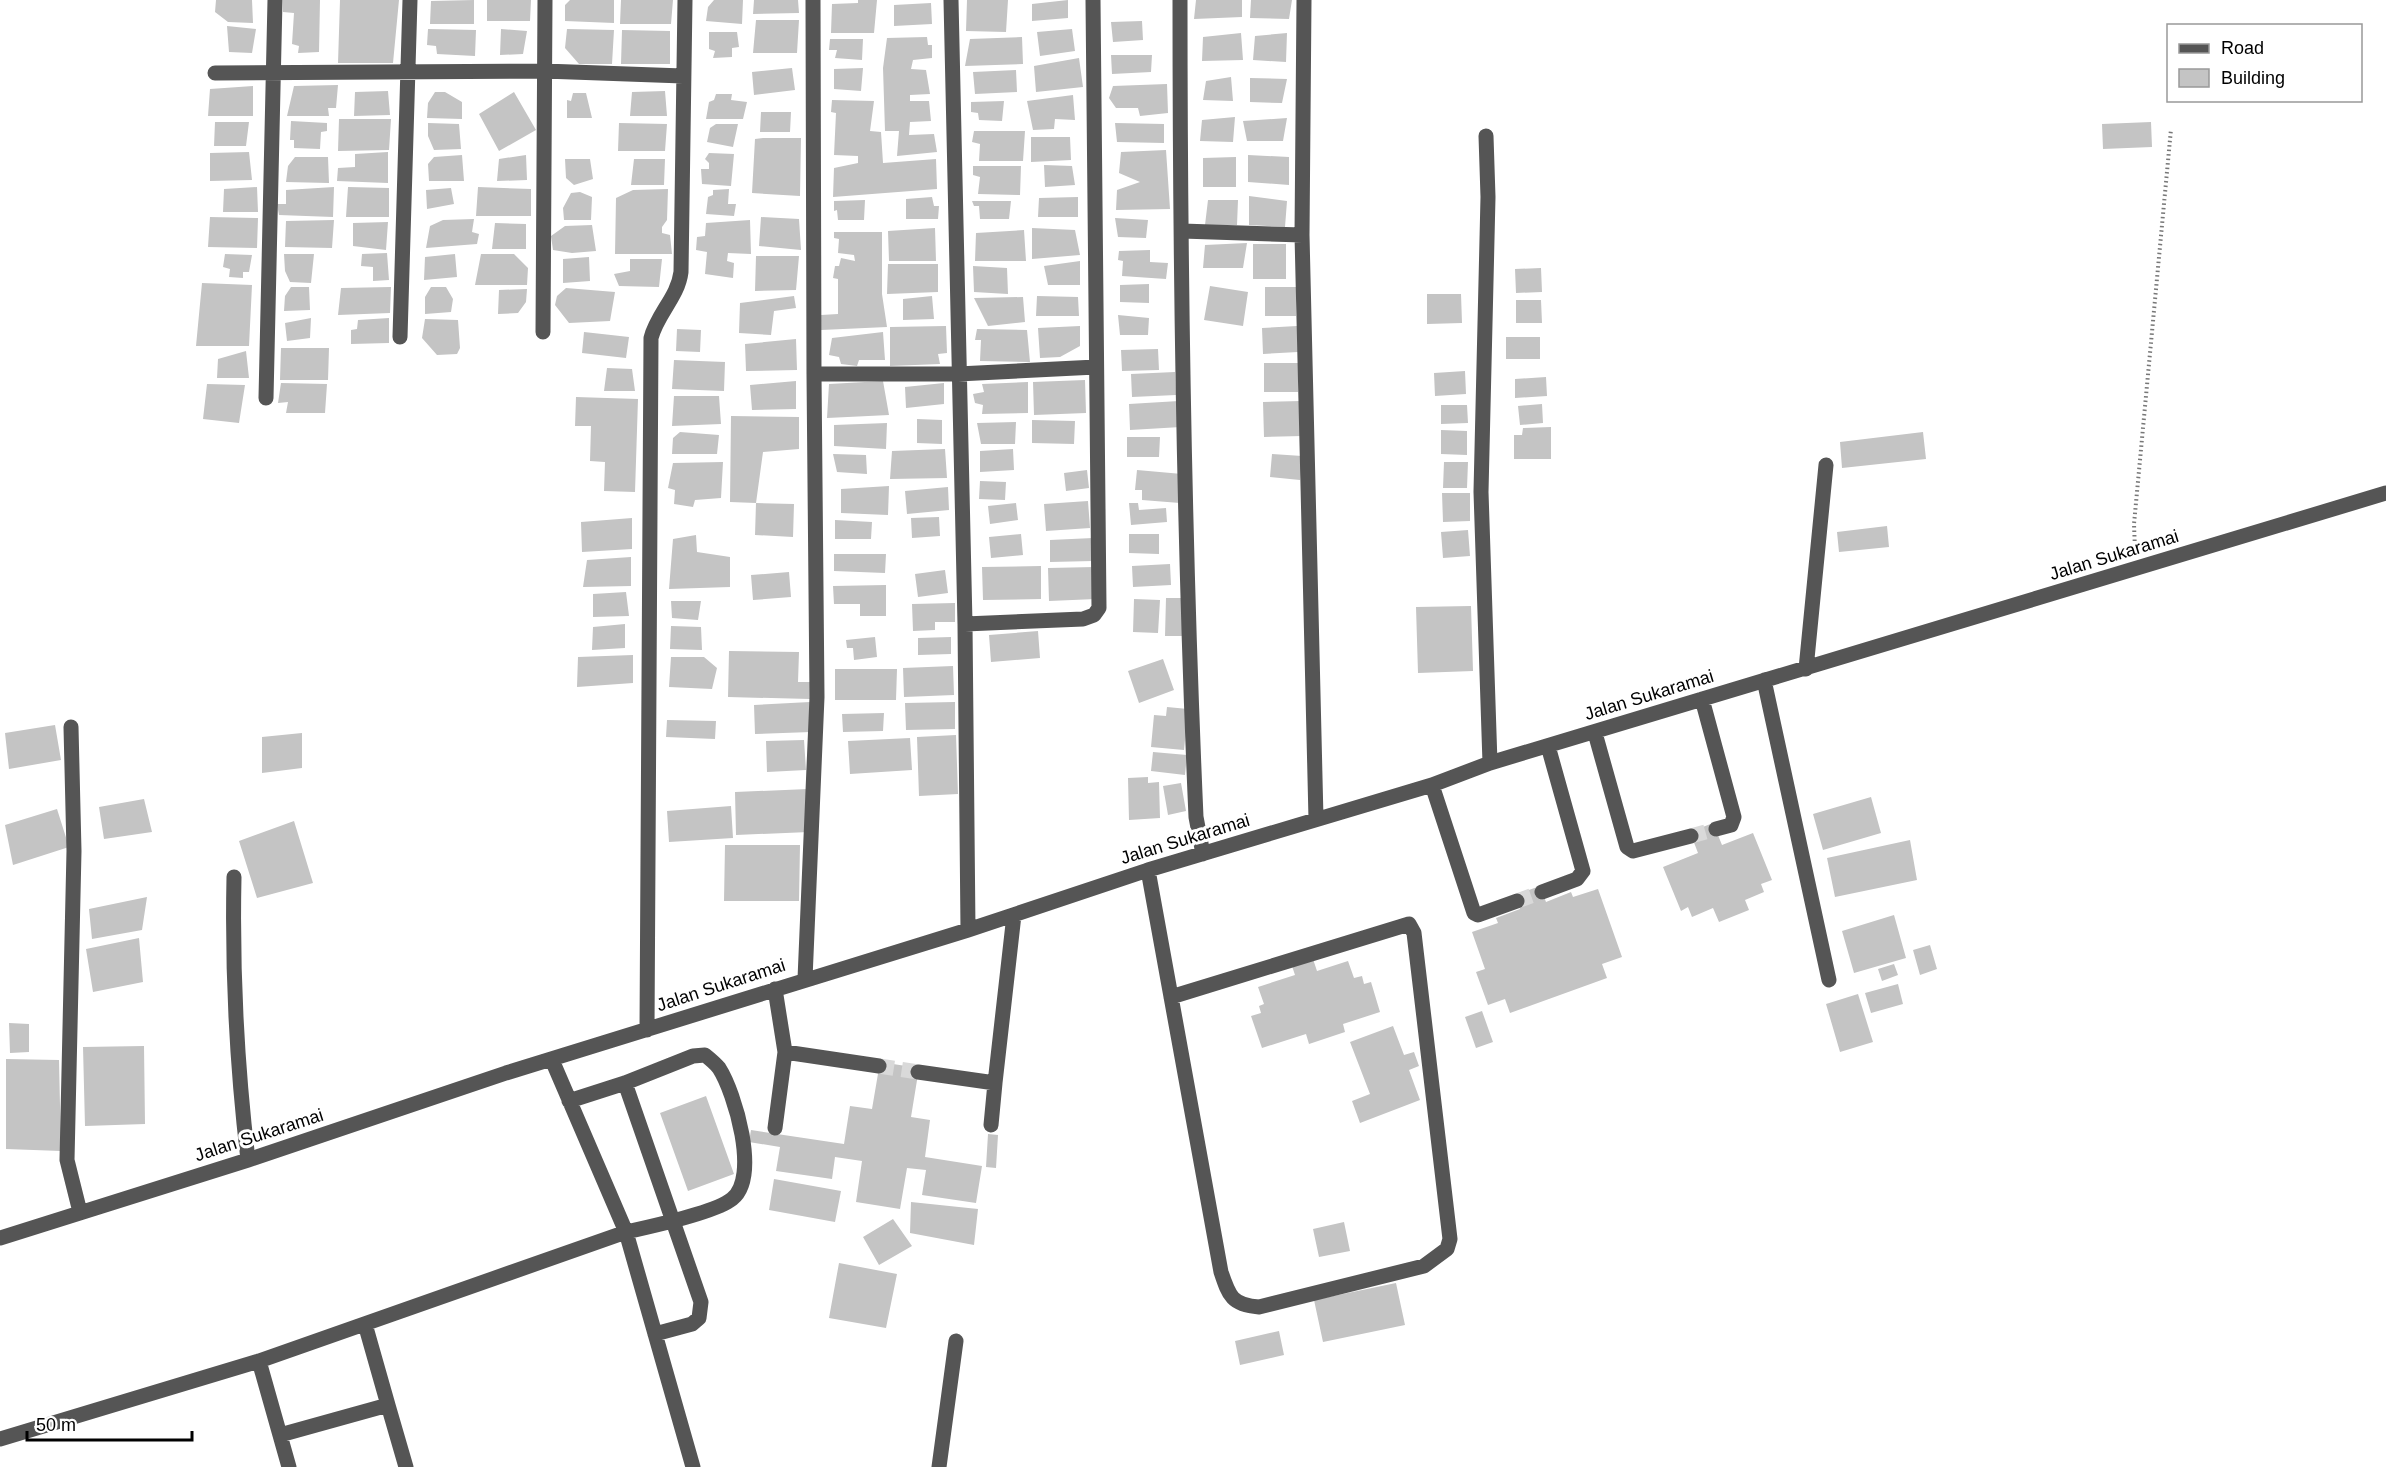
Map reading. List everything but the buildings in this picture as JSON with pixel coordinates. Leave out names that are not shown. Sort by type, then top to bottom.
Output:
[{"type":"street","points":[[266,398],[275,0]]},
{"type":"street","points":[[400,337],[410,0]]},
{"type":"street","points":[[543,332],[545,0]]},
{"type":"street","points":[[647,1030],[651,338],[655,324],[679,286],[681,272],[682,76],[685,0]]},
{"type":"street","points":[[805,978],[817,697],[813,0]]},
{"type":"street","points":[[951,0],[965,624],[968,930]]},
{"type":"street","points":[[965,624],[1083,619],[1094,615],[1099,608],[1093,0]]},
{"type":"street","points":[[1180,0],[1183,338],[1196,818],[1203,854]]},
{"type":"street","points":[[1304,0],[1302,235],[1316,819]]},
{"type":"street","points":[[215,74],[543,71],[682,76]]},
{"type":"street","points":[[1486,136],[1488,197],[1481,492],[1490,762]]},
{"type":"street","points":[[1182,231],[1302,235]]},
{"type":"street","points":[[814,374],[958,374],[1096,367]]},
{"type":"street","points":[[1806,669],[1826,465]]},
{"type":"street","name":"Jalan Sukaramai","points":[[0,1238],[248,1160],[506,1073],[805,978],[968,930],[1148,870],[1432,785],[1490,762],[1595,733],[2386,493]]},
{"type":"street","points":[[1764,680],[1829,980]]},
{"type":"street","points":[[1702,699],[1734,817],[1731,825],[1716,829]]},
{"type":"street","points":[[71,727],[74,851],[68,1160],[80,1212]]},
{"type":"street","points":[[1595,733],[1627,847],[1633,851],[1691,836]]},
{"type":"street","points":[[1542,892],[1577,879],[1583,871],[1548,746]]},
{"type":"street","points":[[1432,785],[1474,912],[1478,915],[1517,901]]},
{"type":"street","points":[[1148,870],[1171,997],[1221,1272],[1234,1301],[1244,1306],[1259,1307],[1424,1266],[1448,1249],[1450,1239],[1417,957],[1414,933],[1409,924],[1171,997]]},
{"type":"street","points":[[234,877],[234,948],[242,1105],[248,1160]]},
{"type":"street","points":[[991,1125],[1014,915]]},
{"type":"street","points":[[775,989],[785,1052],[775,1128]]},
{"type":"street","points":[[785,1052],[879,1066]]},
{"type":"street","points":[[0,1439],[259,1361],[626,1232],[672,1221],[730,1201],[738,1194],[743,1181],[744,1162],[740,1120],[720,1069],[705,1056],[693,1056],[625,1083],[569,1101]]},
{"type":"street","points":[[552,1060],[626,1232],[693,1467]]},
{"type":"street","points":[[918,1072],[995,1083]]},
{"type":"street","points":[[625,1083],[701,1302],[702,1312],[692,1324],[655,1334]]},
{"type":"street","points":[[365,1324],[406,1467]]},
{"type":"street","points":[[939,1467],[956,1341]]},
{"type":"street","points":[[259,1361],[290,1467]]},
{"type":"street","points":[[280,1435],[388,1405]]},
{"type":"path","points":[[2135,554],[2134,524],[2171,129]]},
{"type":"tunnel","points":[[1691,836],[1716,829]]},
{"type":"tunnel","points":[[1517,901],[1542,892]]},
{"type":"tunnel","points":[[879,1066],[918,1072]]}]
